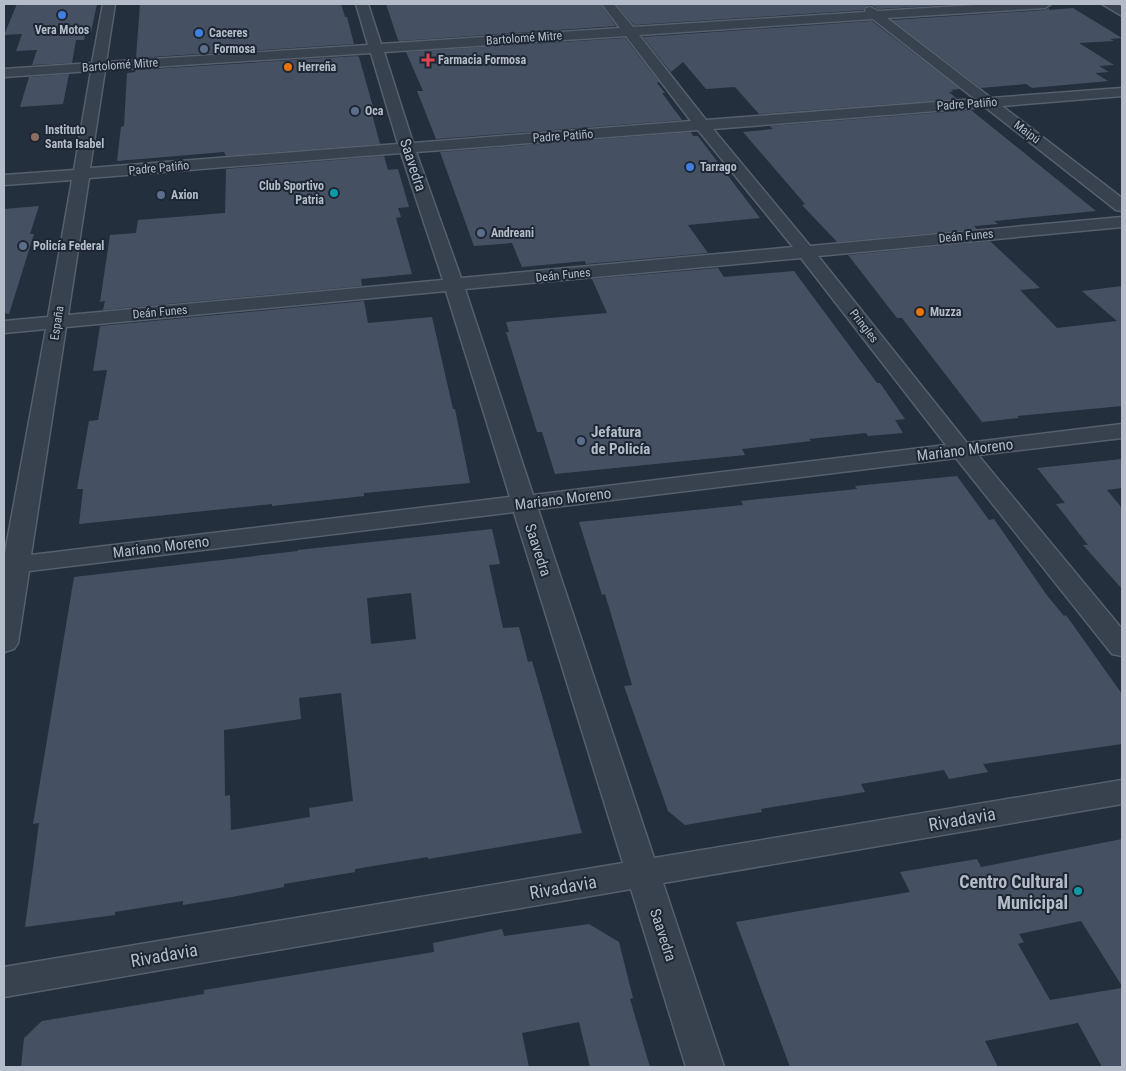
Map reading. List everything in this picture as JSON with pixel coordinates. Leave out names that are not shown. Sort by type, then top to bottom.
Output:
[{"type":"street","name":"España","points":[[4,642],[10,565],[57,322],[110,4]]},
{"type":"street","name":"Saavedra","points":[[362,4],[407,148],[454,286],[706,1067]]},
{"type":"street","name":"Pringles","points":[[608,4],[962,451],[1122,648]]},
{"type":"street","name":"Maipú","points":[[860,4],[1122,206]]},
{"type":"street","name":"Bartolomé Mitre","points":[[4,73],[1045,4]]},
{"type":"street","points":[[1108,4],[1122,12]]},
{"type":"street","name":"Padre Patiño","points":[[4,180],[1122,92]]},
{"type":"street","name":"Deán Funes","points":[[4,326],[454,286],[1122,222]]},
{"type":"street","name":"Mariano Moreno","points":[[10,565],[1122,431]]},
{"type":"street","name":"Rivadavia","points":[[4,982],[1122,792]]},
{"type":"building","points":[[17,4],[97,4],[91,32],[86,32],[84,40],[76,40],[72,63],[32,65],[37,50],[16,51],[22,34],[4,35]]},
{"type":"building","points":[[140,4],[341,4],[345,17],[347,17],[354,44],[136,58]]},
{"type":"building","points":[[386,4],[600,4],[616,26],[400,41],[398,40]]},
{"type":"building","points":[[616,4],[966,4],[878,9],[870,5],[866,6],[864,10],[634,25]]},
{"type":"building","points":[[1049,8],[1049,10],[1073,8],[1122,38],[1110,39],[1114,41],[1079,43],[1114,65],[1099,66],[1109,72],[1095,73],[1108,81],[1032,88],[1026,84],[981,88],[892,20],[1045,10]]},
{"type":"building","points":[[872,21],[960,89],[949,92],[957,99],[759,114],[735,87],[706,89],[683,62],[671,72],[643,37]]},
{"type":"building","points":[[625,38],[659,82],[657,83],[665,93],[662,93],[682,120],[436,139],[417,91],[423,91],[406,52]]},
{"type":"building","points":[[359,57],[375,114],[372,114],[380,144],[226,156],[224,152],[117,161],[121,127],[124,126],[127,73],[135,72],[136,70]]},
{"type":"building","points":[[69,74],[63,104],[20,107],[29,77]]},
{"type":"building","points":[[971,110],[1096,211],[994,221],[998,224],[974,226],[977,229],[837,242],[802,205],[805,204],[743,132],[773,129],[770,126]]},
{"type":"building","points":[[691,132],[693,136],[698,136],[760,218],[688,225],[708,253],[586,264],[585,261],[522,267],[512,243],[474,246],[440,152]]},
{"type":"building","points":[[384,156],[388,170],[398,169],[409,207],[398,208],[401,217],[396,218],[412,274],[361,279],[362,286],[103,310],[105,301],[100,302],[110,235],[136,233],[138,220],[225,213],[226,169]]},
{"type":"building","points":[[39,206],[30,234],[34,234],[9,314],[4,313],[4,209]]},
{"type":"building","points":[[990,241],[1040,288],[1020,290],[1057,328],[1117,321],[1082,291],[1122,286],[1122,406],[1017,416],[1019,418],[982,422],[902,318],[897,318],[848,255]]},
{"type":"building","points":[[718,268],[724,277],[794,271],[877,383],[880,383],[905,419],[895,420],[903,433],[868,436],[866,433],[809,439],[811,441],[742,449],[745,455],[555,474],[542,432],[537,432],[506,332],[509,332],[506,322],[607,313],[592,279]]},
{"type":"building","points":[[364,301],[368,323],[432,317],[453,409],[455,409],[470,483],[364,493],[364,496],[272,506],[272,504],[79,524],[83,489],[77,489],[89,421],[98,420],[107,370],[93,371],[100,326]]},
{"type":"building","points":[[1122,459],[1122,488],[1107,490],[1122,508],[1122,589],[1083,545],[1088,545],[1056,504],[1065,503],[1037,468]]},
{"type":"building","points":[[957,476],[989,520],[994,519],[1046,594],[1064,616],[1066,615],[1122,694],[1122,744],[983,764],[988,772],[949,779],[944,770],[861,784],[865,792],[761,809],[762,812],[685,825],[668,811],[624,686],[632,685],[605,594],[602,595],[579,522],[743,505],[741,501],[857,489],[855,486]]},
{"type":"building","points":[[492,529],[500,564],[489,565],[503,628],[519,627],[528,662],[532,661],[582,833],[428,859],[428,857],[355,869],[355,872],[284,884],[284,887],[232,897],[183,905],[183,901],[115,912],[115,915],[25,927],[39,823],[33,824],[74,577]],"holes":[[[411,593],[416,639],[371,644],[367,598]],[[341,693],[353,801],[309,808],[310,817],[231,830],[230,795],[225,796],[224,730],[301,719],[299,698]]]},
{"type":"building","points":[[1122,839],[1122,986],[1081,921],[1019,934],[1024,942],[1018,944],[1050,1000],[1122,988],[1122,1067],[1102,1067],[1078,1023],[985,1041],[998,1067],[790,1067],[736,922],[910,892],[900,872],[977,859],[981,867]]},
{"type":"building","points":[[589,924],[619,942],[633,998],[630,999],[650,1067],[590,1067],[579,1022],[522,1033],[529,1067],[21,1067],[24,1038],[42,1021],[204,994],[204,990],[434,952],[433,943],[502,929],[504,936]]},
{"type":"place","name":"Vera Motos","points":[[62,15]]},
{"type":"place","name":"Caceres","points":[[199,33]]},
{"type":"place","name":"Formosa","points":[[204,49]]},
{"type":"place","name":"Farmacia Formosa","points":[[428,60]]},
{"type":"place","name":"Herreña","points":[[288,67]]},
{"type":"place","name":"Oca","points":[[355,111]]},
{"type":"place","name":"Instituto Santa Isabel","points":[[35,137]]},
{"type":"place","name":"Tarrago","points":[[690,167]]},
{"type":"place","name":"Club Sportivo Patria","points":[[334,193]]},
{"type":"place","name":"Axion","points":[[161,195]]},
{"type":"place","name":"Andreani","points":[[481,233]]},
{"type":"place","name":"Policía Federal","points":[[23,246]]},
{"type":"place","name":"Muzza","points":[[920,312]]},
{"type":"place","name":"Jefatura de Policía","points":[[581,441]]},
{"type":"place","name":"Centro Cultural Municipal","points":[[1078,891]]}]
